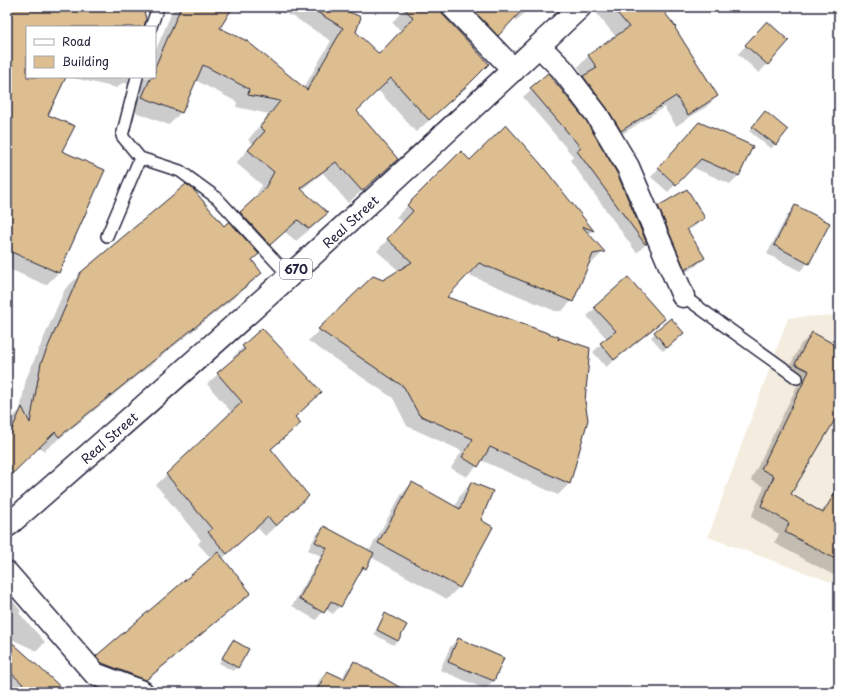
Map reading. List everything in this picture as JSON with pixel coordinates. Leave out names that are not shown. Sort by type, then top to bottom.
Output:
[{"type":"main road","points":[[453,7],[514,70]]},
{"type":"main road","name":"Real Street","points":[[7,526],[289,276],[514,70],[580,7]]},
{"type":"main road","points":[[538,46],[562,69],[597,115],[628,167],[683,296]]},
{"type":"main road","points":[[7,572],[95,674],[142,692]]},
{"type":"lane","points":[[151,26],[158,7]]},
{"type":"lane","points":[[137,78],[122,136],[140,158],[180,172],[217,198],[289,276]]},
{"type":"lane","points":[[107,236],[140,158]]},
{"type":"lane","points":[[683,296],[796,378]]},
{"type":"shaded area","points":[[839,315],[839,585],[708,537],[788,318]]},
{"type":"building","points":[[7,7],[143,7],[146,19],[144,26],[26,26],[26,78],[66,78],[48,115],[75,126],[62,151],[105,170],[59,273],[7,250]]},
{"type":"building","points":[[181,7],[233,7],[220,28],[247,41],[307,90],[343,28],[309,7],[338,7],[361,17],[356,32],[379,54],[413,18],[403,7],[441,7],[444,16],[489,64],[429,120],[391,78],[357,111],[398,159],[362,191],[336,162],[300,188],[328,213],[309,229],[298,220],[270,245],[240,212],[264,190],[274,172],[248,150],[265,131],[260,127],[280,101],[248,95],[249,89],[203,65],[182,113],[142,97],[151,78],[156,78],[156,65]]},
{"type":"building","points":[[470,7],[525,7],[498,36]]},
{"type":"building","points":[[612,7],[660,7],[676,27],[675,28],[718,96],[688,115],[676,96],[621,131],[607,108],[583,76],[597,68],[588,55],[629,27]]},
{"type":"building","points":[[767,21],[789,41],[768,65],[745,45]]},
{"type":"building","points":[[548,73],[587,122],[617,173],[647,244],[645,244],[577,151],[581,148],[530,88]]},
{"type":"building","points":[[765,111],[788,130],[776,145],[752,127]]},
{"type":"building","points":[[699,122],[753,146],[739,176],[701,159],[676,185],[658,168]]},
{"type":"building","points":[[506,125],[540,163],[594,231],[582,226],[605,252],[593,254],[573,302],[479,263],[447,297],[559,337],[558,340],[560,338],[590,348],[585,401],[588,420],[570,484],[490,447],[478,467],[462,457],[473,439],[419,415],[404,387],[318,329],[373,276],[383,280],[412,262],[387,239],[413,211],[407,205],[461,151],[470,160]]},
{"type":"building","points":[[186,184],[193,189],[224,226],[229,221],[259,254],[252,260],[262,273],[59,437],[55,432],[7,479],[7,440],[22,407],[30,423],[41,363],[80,273]]},
{"type":"building","points":[[687,189],[705,218],[687,229],[705,258],[685,270],[658,206]]},
{"type":"building","points":[[795,205],[830,223],[809,264],[774,245]]},
{"type":"building","points":[[628,277],[665,319],[614,360],[600,343],[616,331],[594,307]]},
{"type":"building","points":[[671,318],[684,333],[667,348],[654,332]]},
{"type":"building","points":[[262,328],[322,392],[295,417],[301,423],[271,449],[309,496],[276,526],[268,517],[227,554],[208,532],[212,529],[166,474],[242,402],[217,373],[245,349],[242,346]]},
{"type":"building","points":[[812,332],[839,347],[839,413],[791,494],[823,513],[839,486],[839,561],[785,532],[789,523],[761,506],[774,476],[761,469],[809,371],[795,364]]},
{"type":"building","points":[[412,482],[460,509],[471,482],[493,491],[481,520],[493,527],[460,588],[378,543]]},
{"type":"building","points":[[324,526],[374,553],[366,569],[363,567],[341,607],[331,601],[324,613],[299,599],[327,548],[315,542]]},
{"type":"building","points":[[218,552],[251,593],[146,680],[102,663],[96,656]]},
{"type":"building","points":[[385,613],[407,625],[398,641],[377,630]]},
{"type":"building","points":[[7,638],[66,692],[31,692],[7,669]]},
{"type":"building","points":[[458,638],[504,658],[494,681],[448,662]]},
{"type":"building","points":[[233,640],[249,649],[238,668],[222,658]]},
{"type":"building","points":[[354,661],[408,692],[316,692],[327,671],[344,679]]}]
